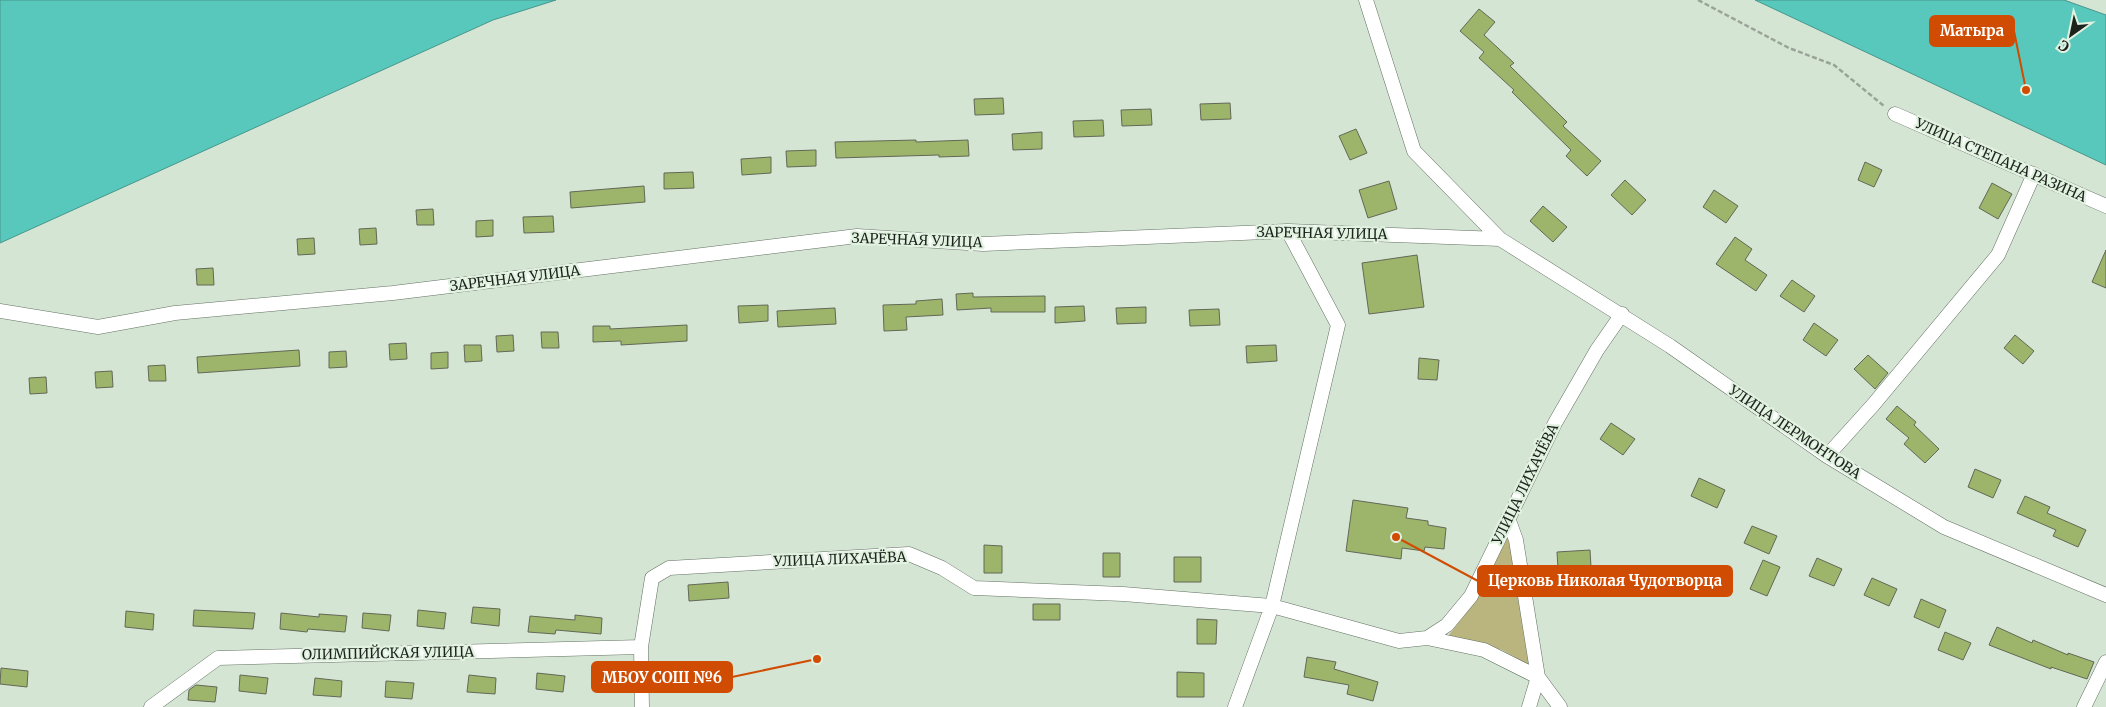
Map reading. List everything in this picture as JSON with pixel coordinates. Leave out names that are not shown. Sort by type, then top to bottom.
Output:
[{"type":"street","points":[[1366,0],[1414,151],[1500,238]]},
{"type":"street","name":"УЛИЦА СТЕПАНА РАЗИНА","points":[[1895,114],[2106,206]]},
{"type":"street","points":[[1827,456],[1873,405],[1998,255],[2034,174]]},
{"type":"street","points":[[1234,707],[1272,606],[1338,324],[1288,231]]},
{"type":"street","name":"ЗАРЕЧНАЯ УЛИЦА","points":[[0,311],[98,327],[175,313],[393,293],[857,236],[983,244],[1288,231],[1500,238]]},
{"type":"street","name":"УЛИЦА ЛЕРМОНТОВА","points":[[1500,238],[1622,314],[1827,456],[1944,527],[2106,594]]},
{"type":"street","name":"УЛИЦА ЛИХАЧЁВА","points":[[642,707],[642,647],[652,578],[669,568],[908,554],[942,568],[974,588],[1123,594],[1272,606],[1400,640],[1427,638],[1447,626],[1471,596],[1555,423],[1597,350],[1622,314]]},
{"type":"street","points":[[1508,518],[1516,540],[1538,677],[1529,707]]},
{"type":"street","points":[[1427,638],[1484,650],[1538,677],[1560,707]]},
{"type":"street","name":"ОЛИМПИЙСКАЯ УЛИЦА","points":[[150,707],[218,658],[642,647]]},
{"type":"street","points":[[2084,707],[2106,662]]},
{"type":"path","points":[[1698,0],[1789,48],[1834,65],[1895,114]]},
{"type":"shaded area","points":[[1504,536],[1511,540],[1531,666],[1502,650],[1448,636],[1464,616]]},
{"type":"water","points":[[0,0],[556,0],[493,20],[0,243]]},
{"type":"water","points":[[1755,0],[2064,0],[2106,15],[2106,165]]},
{"type":"building","points":[[1479,9],[1495,22],[1484,35],[1514,63],[1510,66],[1567,122],[1563,126],[1601,161],[1587,176],[1566,156],[1571,150],[1512,92],[1514,90],[1479,58],[1484,52],[1460,31]]},
{"type":"building","points":[[1003,98],[1004,114],[975,115],[974,99]]},
{"type":"building","points":[[1230,103],[1231,119],[1201,120],[1200,104]]},
{"type":"building","points":[[1151,109],[1152,125],[1122,126],[1121,110]]},
{"type":"building","points":[[1103,120],[1104,136],[1074,137],[1073,121]]},
{"type":"building","points":[[1356,129],[1367,153],[1350,160],[1339,136]]},
{"type":"building","points":[[1042,132],[1042,149],[1013,150],[1012,134]]},
{"type":"building","points":[[916,140],[916,142],[968,140],[969,156],[836,158],[835,142]]},
{"type":"building","points":[[816,150],[816,166],[787,167],[786,151]]},
{"type":"building","points":[[771,157],[771,173],[742,175],[741,159]]},
{"type":"building","points":[[1865,162],[1882,170],[1874,187],[1858,180]]},
{"type":"building","points":[[693,172],[694,188],[664,189],[664,173]]},
{"type":"building","points":[[1625,180],[1646,200],[1632,215],[1611,195]]},
{"type":"building","points":[[1389,181],[1397,209],[1368,218],[1359,190]]},
{"type":"building","points":[[1992,183],[2012,194],[1998,219],[1979,208]]},
{"type":"building","points":[[644,186],[645,202],[571,208],[570,192]]},
{"type":"building","points":[[1714,190],[1738,206],[1726,223],[1703,207]]},
{"type":"building","points":[[1543,206],[1567,227],[1553,242],[1530,221]]},
{"type":"building","points":[[433,209],[434,225],[417,225],[416,210]]},
{"type":"building","points":[[553,216],[554,232],[524,233],[523,217]]},
{"type":"building","points":[[493,220],[493,236],[476,237],[476,221]]},
{"type":"building","points":[[376,228],[377,244],[360,245],[359,229]]},
{"type":"building","points":[[1735,237],[1752,249],[1745,260],[1767,275],[1756,291],[1716,264]]},
{"type":"building","points":[[314,238],[315,254],[298,255],[297,239]]},
{"type":"building","points":[[2106,250],[2106,288],[2092,282]]},
{"type":"building","points":[[1417,255],[1424,307],[1369,314],[1362,263]]},
{"type":"building","points":[[213,268],[214,285],[197,285],[196,269]]},
{"type":"building","points":[[1792,280],[1815,296],[1804,312],[1780,296]]},
{"type":"building","points":[[973,293],[973,297],[1045,296],[1045,312],[991,312],[991,308],[957,310],[956,294]]},
{"type":"building","points":[[942,299],[943,315],[906,317],[907,330],[884,331],[883,305],[916,304],[916,301]]},
{"type":"building","points":[[768,305],[768,321],[739,323],[738,306]]},
{"type":"building","points":[[1084,306],[1085,321],[1055,323],[1055,307]]},
{"type":"building","points":[[1146,307],[1146,323],[1117,324],[1116,308]]},
{"type":"building","points":[[835,308],[836,324],[778,327],[777,311]]},
{"type":"building","points":[[1219,309],[1220,325],[1190,326],[1189,310]]},
{"type":"building","points":[[1814,323],[1838,340],[1826,356],[1803,340]]},
{"type":"building","points":[[687,325],[687,341],[621,345],[621,341],[593,342],[593,326],[610,326],[610,329]]},
{"type":"building","points":[[541,332],[558,332],[559,348],[542,348]]},
{"type":"building","points":[[513,335],[514,351],[497,352],[496,336]]},
{"type":"building","points":[[2015,335],[2034,351],[2023,364],[2004,348]]},
{"type":"building","points":[[406,343],[407,359],[390,360],[389,344]]},
{"type":"building","points":[[464,345],[481,345],[482,361],[465,362]]},
{"type":"building","points":[[1276,345],[1277,361],[1247,363],[1246,346]]},
{"type":"building","points":[[299,350],[300,366],[198,373],[197,357]]},
{"type":"building","points":[[346,351],[347,367],[329,368],[329,352]]},
{"type":"building","points":[[448,352],[448,368],[431,369],[431,353]]},
{"type":"building","points":[[1868,355],[1888,373],[1875,389],[1854,369]]},
{"type":"building","points":[[1419,358],[1439,360],[1437,380],[1418,379]]},
{"type":"building","points":[[165,365],[166,381],[149,381],[148,366]]},
{"type":"building","points":[[112,371],[113,387],[96,388],[95,372]]},
{"type":"building","points":[[46,377],[47,393],[30,394],[29,378]]},
{"type":"building","points":[[1897,406],[1916,422],[1914,425],[1939,449],[1925,463],[1904,444],[1909,438],[1886,419]]},
{"type":"building","points":[[1611,423],[1635,439],[1623,455],[1600,439]]},
{"type":"building","points":[[1975,469],[2001,480],[1993,498],[1968,487]]},
{"type":"building","points":[[1699,478],[1725,490],[1717,508],[1691,496]]},
{"type":"building","points":[[2025,496],[2050,507],[2047,513],[2086,530],[2078,547],[2053,536],[2056,530],[2017,513]]},
{"type":"building","points":[[1353,500],[1408,508],[1406,518],[1428,521],[1428,525],[1446,528],[1444,549],[1425,547],[1424,551],[1402,548],[1401,559],[1346,551]]},
{"type":"building","points":[[1752,526],[1777,536],[1769,554],[1744,543]]},
{"type":"building","points":[[984,545],[1002,546],[1002,573],[984,573]]},
{"type":"building","points":[[1590,550],[1592,584],[1559,586],[1557,552]]},
{"type":"building","points":[[1103,553],[1120,553],[1120,577],[1103,577]]},
{"type":"building","points":[[1174,557],[1201,557],[1201,582],[1174,582]]},
{"type":"building","points":[[1817,558],[1842,569],[1834,586],[1809,576]]},
{"type":"building","points":[[1763,560],[1780,567],[1767,596],[1750,589]]},
{"type":"building","points":[[1872,578],[1897,589],[1889,606],[1864,595]]},
{"type":"building","points":[[728,582],[729,598],[689,601],[688,585]]},
{"type":"building","points":[[1921,599],[1946,610],[1939,628],[1914,617]]},
{"type":"building","points":[[1033,604],[1060,604],[1060,620],[1033,620]]},
{"type":"building","points":[[473,607],[500,609],[499,626],[471,623]]},
{"type":"building","points":[[194,610],[255,613],[253,629],[193,626]]},
{"type":"building","points":[[418,610],[446,613],[444,629],[417,626]]},
{"type":"building","points":[[126,611],[154,614],[153,630],[125,627]]},
{"type":"building","points":[[281,613],[319,617],[319,614],[347,616],[345,632],[308,629],[307,632],[280,629]]},
{"type":"building","points":[[363,613],[391,615],[389,631],[362,628]]},
{"type":"building","points":[[575,615],[602,618],[601,634],[556,630],[555,634],[528,632],[530,616],[575,620]]},
{"type":"building","points":[[1197,619],[1217,620],[1216,644],[1197,644]]},
{"type":"building","points":[[1997,627],[2032,643],[2033,640],[2068,655],[2068,653],[2094,662],[2087,679],[2051,667],[2051,669],[1989,645]]},
{"type":"building","points":[[1945,632],[1971,643],[1963,660],[1938,650]]},
{"type":"building","points":[[1307,657],[1336,662],[1334,669],[1378,682],[1373,701],[1347,694],[1349,685],[1304,677]]},
{"type":"building","points":[[1,668],[28,671],[27,687],[0,684]]},
{"type":"building","points":[[1177,672],[1204,673],[1204,697],[1177,697]]},
{"type":"building","points":[[537,673],[565,676],[563,692],[536,689]]},
{"type":"building","points":[[240,675],[268,678],[266,694],[239,691]]},
{"type":"building","points":[[469,675],[496,678],[495,694],[467,692]]},
{"type":"building","points":[[315,678],[342,681],[341,697],[313,695]]},
{"type":"building","points":[[386,681],[414,683],[412,699],[385,697]]},
{"type":"building","points":[[196,685],[217,687],[215,702],[188,700],[189,690]]},
{"type":"place","name":"Матыра","points":[[2026,90]]},
{"type":"place","name":"Церковь Николая Чудотворца","points":[[1396,537]]},
{"type":"place","name":"МБОУ СОШ №6","points":[[817,659]]}]
